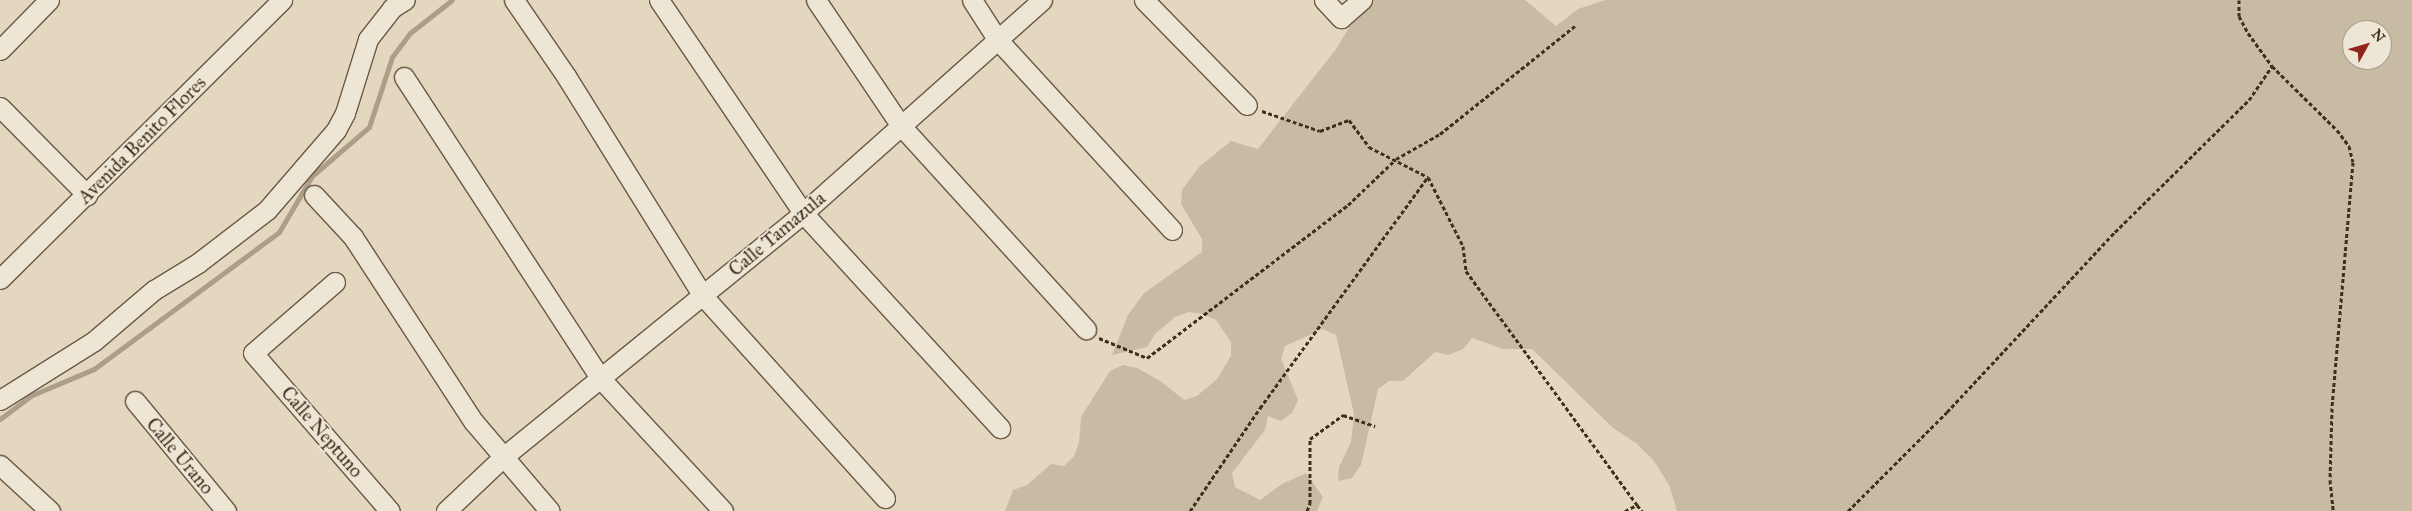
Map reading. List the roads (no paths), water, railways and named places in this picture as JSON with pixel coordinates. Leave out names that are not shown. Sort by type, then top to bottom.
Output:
[{"type":"street","points":[[0,50],[49,0]]},
{"type":"street","points":[[0,400],[94,340],[154,290],[198,263],[267,210],[336,130],[345,113],[368,39],[392,8],[405,0]]},
{"type":"street","points":[[514,0],[566,76],[704,296],[885,498]]},
{"type":"street","points":[[659,0],[803,213],[1000,428]]},
{"type":"street","points":[[816,0],[901,126],[1086,329]]},
{"type":"street","points":[[972,0],[997,39],[1172,230]]},
{"type":"street","name":"Calle Tamazula","points":[[446,511],[502,458],[704,296],[803,213],[1042,0]]},
{"type":"street","points":[[1144,0],[1247,106]]},
{"type":"street","points":[[1324,0],[1341,18],[1362,0]]},
{"type":"street","name":"Avenida Benito Flores","points":[[0,279],[87,195],[278,1]]},
{"type":"street","points":[[404,78],[600,378],[722,511]]},
{"type":"street","points":[[0,107],[87,195]]},
{"type":"street","points":[[314,196],[353,236],[474,422],[502,458],[550,511]]},
{"type":"street","name":"Calle Neptuno","points":[[335,282],[253,353],[390,511]]},
{"type":"street","name":"Calle Urano","points":[[135,402],[226,511]]},
{"type":"street","points":[[0,465],[50,511]]},
{"type":"waterway","points":[[0,419],[30,396],[94,369],[279,232],[312,176],[369,127],[392,57],[410,33],[452,0]]}]
